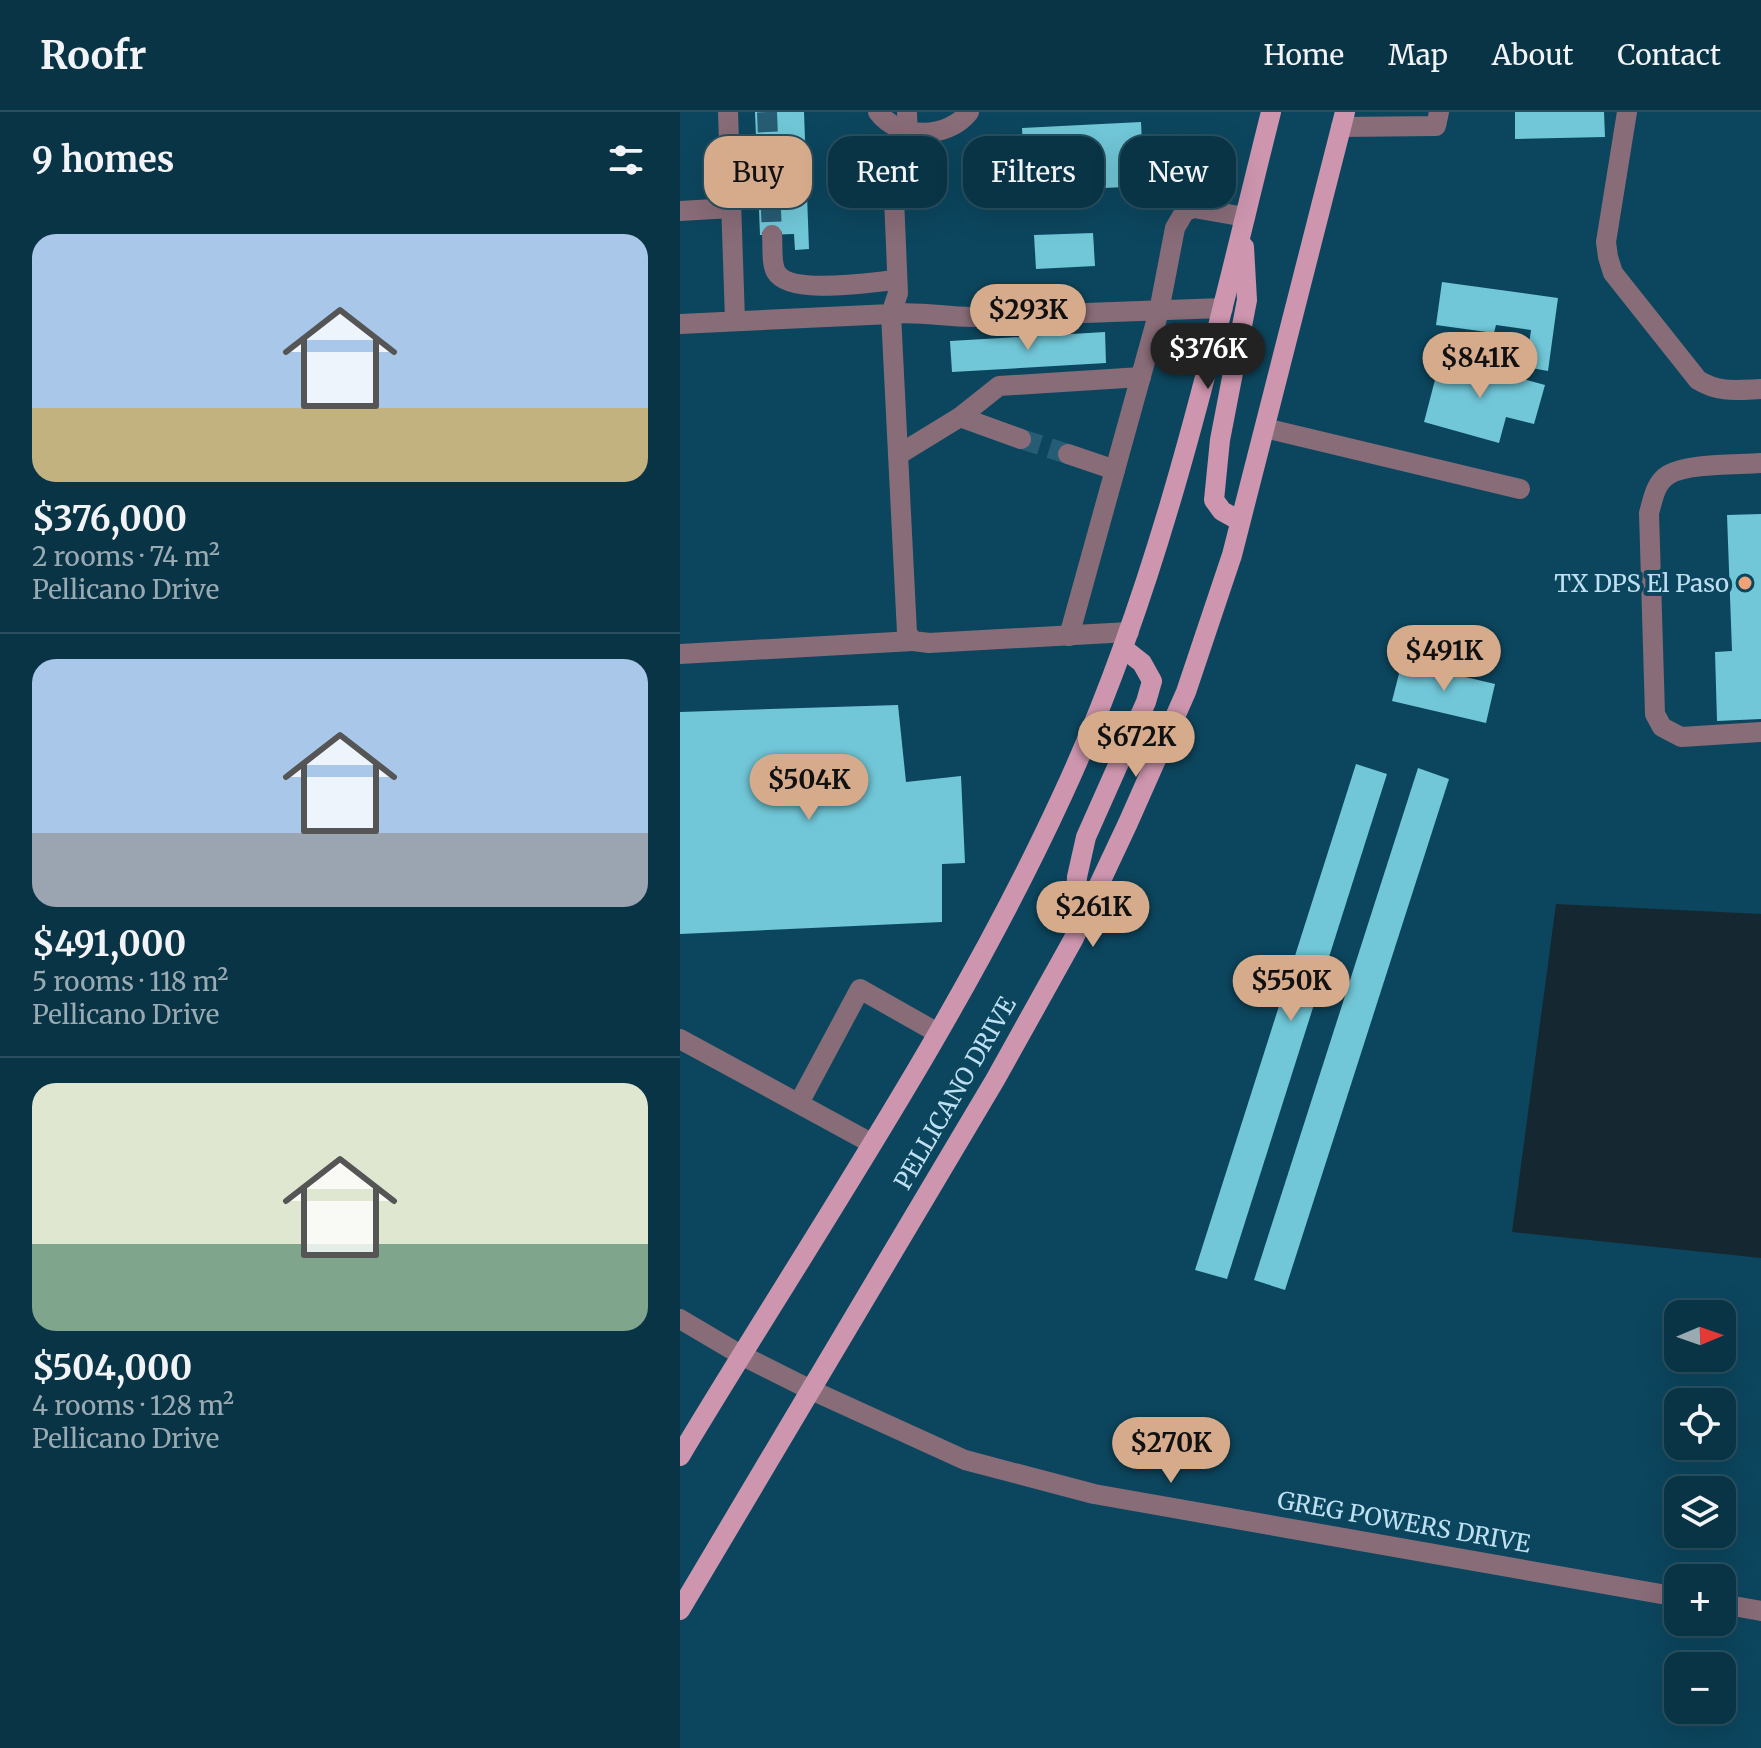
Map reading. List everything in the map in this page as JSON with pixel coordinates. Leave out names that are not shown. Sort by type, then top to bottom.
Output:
[{"type":"main road","name":"PELLICANO DRIVE","points":[[680,1456],[974,968],[1057,807],[1126,640],[1165,529],[1271,112]]},
{"type":"main road","name":"PELLICANO DRIVE","points":[[680,1610],[995,1080],[1073,940],[1186,692],[1232,555],[1343,119]]},
{"type":"main road","points":[[1240,521],[1222,511],[1214,500],[1220,440],[1247,300],[1244,220]]},
{"type":"main road","points":[[1073,940],[1077,877],[1086,837],[1146,702],[1152,681],[1126,640]]},
{"type":"street","points":[[728,112],[729,136]]},
{"type":"street","points":[[878,112],[884,120],[952,127],[969,112]]},
{"type":"street","points":[[1343,119],[1436,126],[1439,112]]},
{"type":"street","points":[[1627,112],[1606,242],[1613,273],[1698,380],[1711,388],[1725,391],[1761,389]]},
{"type":"street","points":[[908,122],[904,166],[894,198],[898,293],[891,314],[907,633],[913,641]]},
{"type":"street","points":[[680,211],[731,208],[735,320]]},
{"type":"street","points":[[1069,636],[1159,311],[1175,228],[1185,211],[1194,208],[1244,220]]},
{"type":"street","points":[[772,235],[775,270],[784,281],[809,286],[896,280]]},
{"type":"street","points":[[680,324],[920,311],[944,317],[972,317],[1223,308]]},
{"type":"street","points":[[898,455],[960,417],[999,386],[1141,377]]},
{"type":"street","points":[[960,417],[1021,439]]},
{"type":"street","points":[[1265,428],[1520,489]]},
{"type":"street","points":[[1068,454],[1115,470]]},
{"type":"street","points":[[1761,463],[1684,469],[1667,475],[1655,490],[1649,513],[1655,714],[1662,727],[1681,737],[1761,732]]},
{"type":"street","points":[[680,654],[1069,636],[1126,640]]},
{"type":"street","points":[[799,1103],[860,989],[936,1032]]},
{"type":"street","points":[[680,1039],[871,1143]]},
{"type":"street","name":"GREG POWERS DRIVE","points":[[680,1319],[741,1355],[809,1389],[965,1460],[1033,1480],[1094,1494],[1664,1595]]},
{"type":"street","points":[[1736,1607],[1761,1611]]},
{"type":"water","points":[[1556,904],[1761,914],[1761,1258],[1512,1232]]},
{"type":"building","points":[[755,112],[804,112],[805,136],[756,136]]},
{"type":"building","points":[[1515,112],[1604,112],[1605,137],[1515,139]]},
{"type":"building","points":[[1141,122],[1142,136],[1120,136],[1120,187],[1104,188],[1104,136],[1022,136],[1022,128]]},
{"type":"building","points":[[759,208],[808,208],[809,249],[795,250],[794,234],[760,235]]},
{"type":"building","points":[[1093,233],[1095,266],[1036,269],[1034,235]]},
{"type":"building","points":[[1442,282],[1558,298],[1548,371],[1526,367],[1531,330],[1496,325],[1494,333],[1436,325]]},
{"type":"building","points":[[1105,332],[1106,363],[952,372],[950,341]]},
{"type":"building","points":[[1441,357],[1545,385],[1534,424],[1506,417],[1499,443],[1424,422]]},
{"type":"building","name":"TX DPS El Paso","points":[[1761,514],[1761,719],[1717,721],[1715,652],[1732,651],[1727,515]]},
{"type":"building","points":[[1402,662],[1495,684],[1486,723],[1392,701]]},
{"type":"building","points":[[898,705],[906,782],[961,776],[965,863],[942,864],[942,922],[680,934],[680,712]]},
{"type":"building","points":[[1356,764],[1387,774],[1227,1279],[1195,1270]]},
{"type":"building","points":[[1418,768],[1449,779],[1285,1290],[1254,1280]]},
{"type":"tunnel","points":[[767,112],[772,235]]},
{"type":"tunnel","points":[[1021,439],[1068,454]]},
{"type":"place","name":"TX DPS El Paso","points":[[1745,583]]}]
